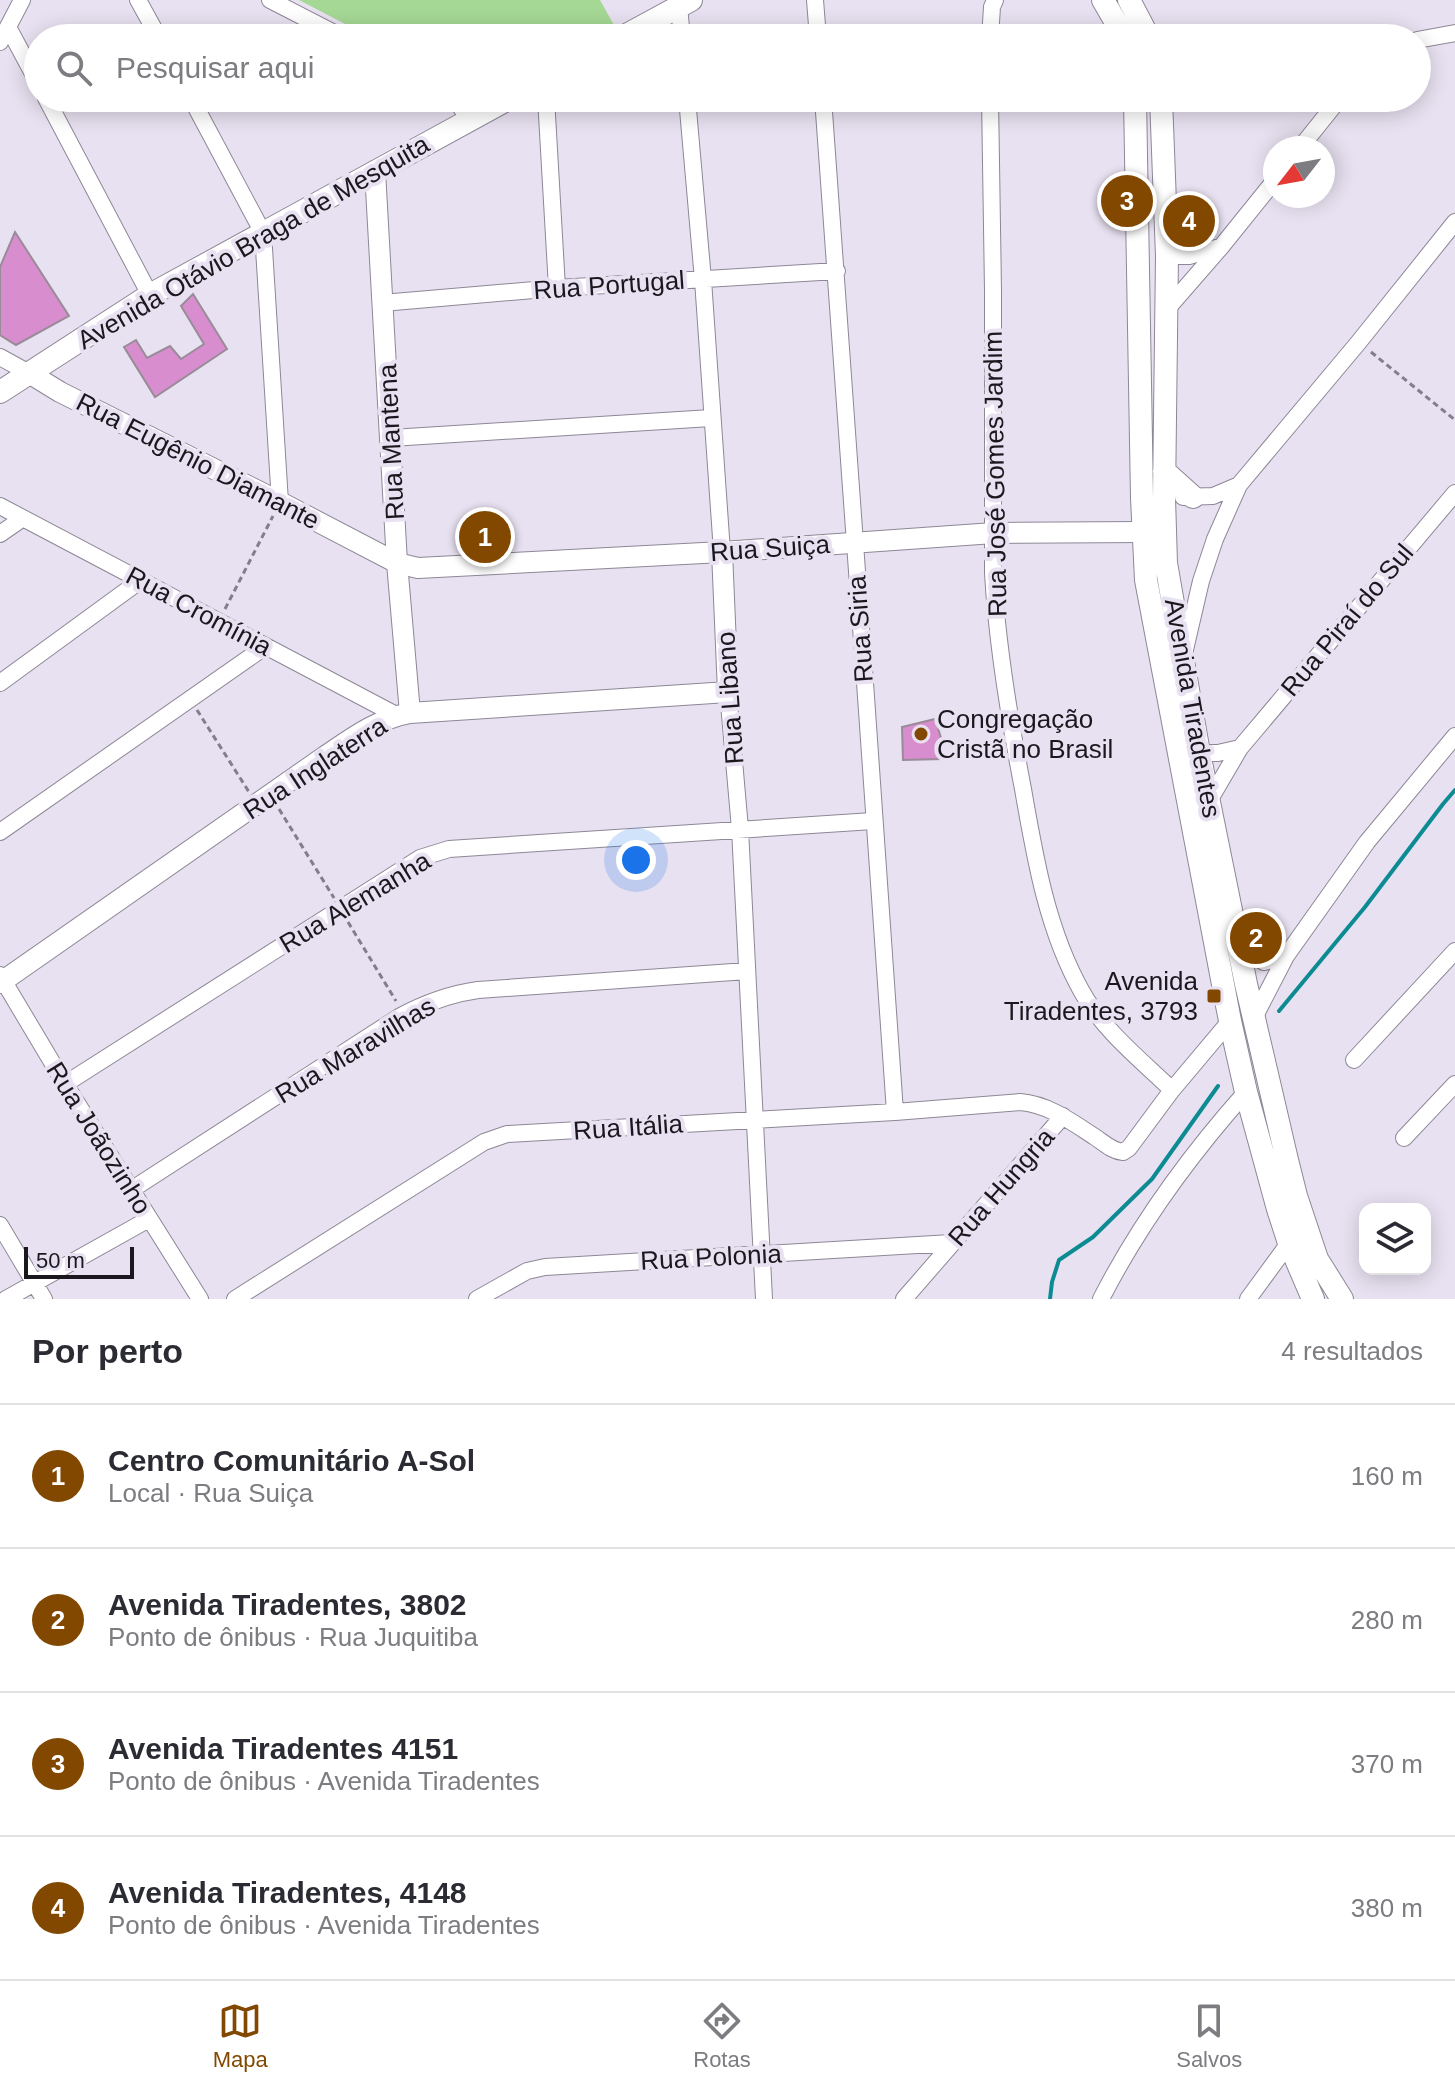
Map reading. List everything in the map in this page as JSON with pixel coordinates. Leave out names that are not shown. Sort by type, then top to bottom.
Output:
[{"type":"main road","points":[[1103,0],[1117,24]]},
{"type":"main road","points":[[1129,0],[1142,24]]},
{"type":"main road","points":[[645,24],[682,2]]},
{"type":"main road","name":"Avenida Otávio Braga de Mesquita","points":[[1,389],[150,295],[485,112]]},
{"type":"main road","name":"Avenida Tiradentes","points":[[1136,112],[1153,498],[1238,946],[1287,1160],[1317,1259],[1342,1299]]},
{"type":"main road","name":"Avenida Tiradentes","points":[[1162,112],[1167,256],[1164,471],[1143,532],[1146,580],[1246,1092],[1289,1243],[1313,1299]]},
{"type":"main road","points":[[1164,471],[1193,497]]},
{"type":"street","points":[[22,0],[3,30],[24,62]]},
{"type":"street","points":[[138,0],[151,24]]},
{"type":"street","points":[[815,0],[817,24]]},
{"type":"street","points":[[991,24],[995,0]]},
{"type":"street","points":[[273,1],[317,24]]},
{"type":"street","points":[[682,2],[682,24]]},
{"type":"street","points":[[1431,37],[1455,33]]},
{"type":"street","points":[[53,112],[150,295]]},
{"type":"street","points":[[198,112],[263,233],[280,502]]},
{"type":"street","points":[[464,112],[470,120]]},
{"type":"street","points":[[547,112],[557,288]]},
{"type":"street","name":"Rua Libano","points":[[688,112],[703,280],[722,552],[728,692],[740,829],[764,1299]]},
{"type":"street","name":"Rua Siria","points":[[824,112],[895,1112]]},
{"type":"street","name":"Rua José Gomes Jardim","points":[[990,112],[995,616],[1035,855],[1051,920],[1081,992],[1112,1032],[1172,1090]]},
{"type":"street","points":[[1310,136],[1329,112]]},
{"type":"street","name":"Rua Mantena","points":[[375,171],[404,714]]},
{"type":"street","points":[[1167,309],[1263,195]]},
{"type":"street","points":[[1183,659],[1201,581],[1224,516],[1239,485],[1455,222]]},
{"type":"street","points":[[1167,256],[1189,256],[1221,247]]},
{"type":"street","name":"Rua Portugal","points":[[382,303],[557,288],[837,271]]},
{"type":"street","name":"Rua Eugênio Diamante","points":[[0,357],[60,392],[397,563]]},
{"type":"street","points":[[391,438],[711,418]]},
{"type":"street","points":[[1153,498],[1213,496],[1239,485]]},
{"type":"street","name":"Rua Piraí do Sul","points":[[1209,801],[1240,748],[1455,493]]},
{"type":"street","name":"Rua Cromínia","points":[[0,506],[266,646],[404,714]]},
{"type":"street","points":[[0,534],[23,518]]},
{"type":"street","name":"Rua Suiça","points":[[397,563],[431,568],[994,533],[1143,532]]},
{"type":"street","points":[[0,683],[141,580]]},
{"type":"street","points":[[0,832],[266,646]]},
{"type":"street","name":"Rua Inglaterra","points":[[1,980],[357,735],[404,714],[728,692]]},
{"type":"street","points":[[1254,1018],[1286,956],[1367,842],[1455,736]]},
{"type":"street","points":[[1199,753],[1240,748]]},
{"type":"street","name":"Rua Alemanha","points":[[65,1084],[420,858],[449,849],[873,821]]},
{"type":"street","points":[[1238,946],[1264,962],[1286,956]]},
{"type":"street","points":[[1354,1060],[1455,951]]},
{"type":"street","name":"Rua Maravilhas","points":[[131,1190],[404,1014],[450,994],[747,971]]},
{"type":"street","name":"Rua Joãozinho","points":[[1,980],[200,1299]]},
{"type":"street","points":[[1172,1090],[1230,1021]]},
{"type":"street","points":[[1404,1138],[1455,1084]]},
{"type":"street","name":"Rua Hungria","points":[[904,1299],[1063,1116],[1112,1149],[1123,1152],[1172,1090]]},
{"type":"street","points":[[1101,1299],[1142,1225],[1168,1187],[1246,1092]]},
{"type":"street","name":"Rua Itália","points":[[235,1299],[495,1137],[1020,1102],[1037,1105],[1063,1116]]},
{"type":"street","points":[[6,1299],[149,1219]]},
{"type":"street","points":[[0,1225],[44,1299]]},
{"type":"street","name":"Rua Polonia","points":[[477,1299],[527,1271],[545,1267],[951,1243]]},
{"type":"street","points":[[1248,1299],[1289,1243]]},
{"type":"path","points":[[1358,343],[1455,420]]},
{"type":"path","points":[[219,621],[280,502]]},
{"type":"path","points":[[190,699],[340,908],[404,1014]]},
{"type":"green space","points":[[299,0],[600,0],[613,24],[345,24]]},
{"type":"building","points":[[15,232],[69,316],[16,345],[0,335],[0,267]]},
{"type":"building","points":[[193,294],[227,349],[155,397],[124,347],[136,340],[147,358],[170,346],[181,359],[204,344],[181,306]]},
{"type":"building","points":[[470,516],[495,516],[500,551],[473,552]]},
{"type":"building","name":"Congregação Cristã no Brasil","points":[[935,719],[942,741],[943,759],[903,760],[902,727]]},
{"type":"waterway","points":[[1279,1011],[1365,907],[1455,790]]},
{"type":"waterway","points":[[1050,1299],[1059,1260],[1093,1237],[1152,1179],[1218,1086]]},
{"type":"place","name":"Avenida Tiradentes 4151","points":[[1127,201]]},
{"type":"place","name":"Avenida Tiradentes, 4148","points":[[1189,221]]},
{"type":"place","name":"Centro Comunitário A-Sol","points":[[485,537]]},
{"type":"place","name":"Congregação Cristã no Brasil","points":[[921,734]]},
{"type":"place","name":"Avenida Tiradentes, 3802","points":[[1256,938]]},
{"type":"place","name":"Avenida Tiradentes, 3793","points":[[1214,996]]}]
